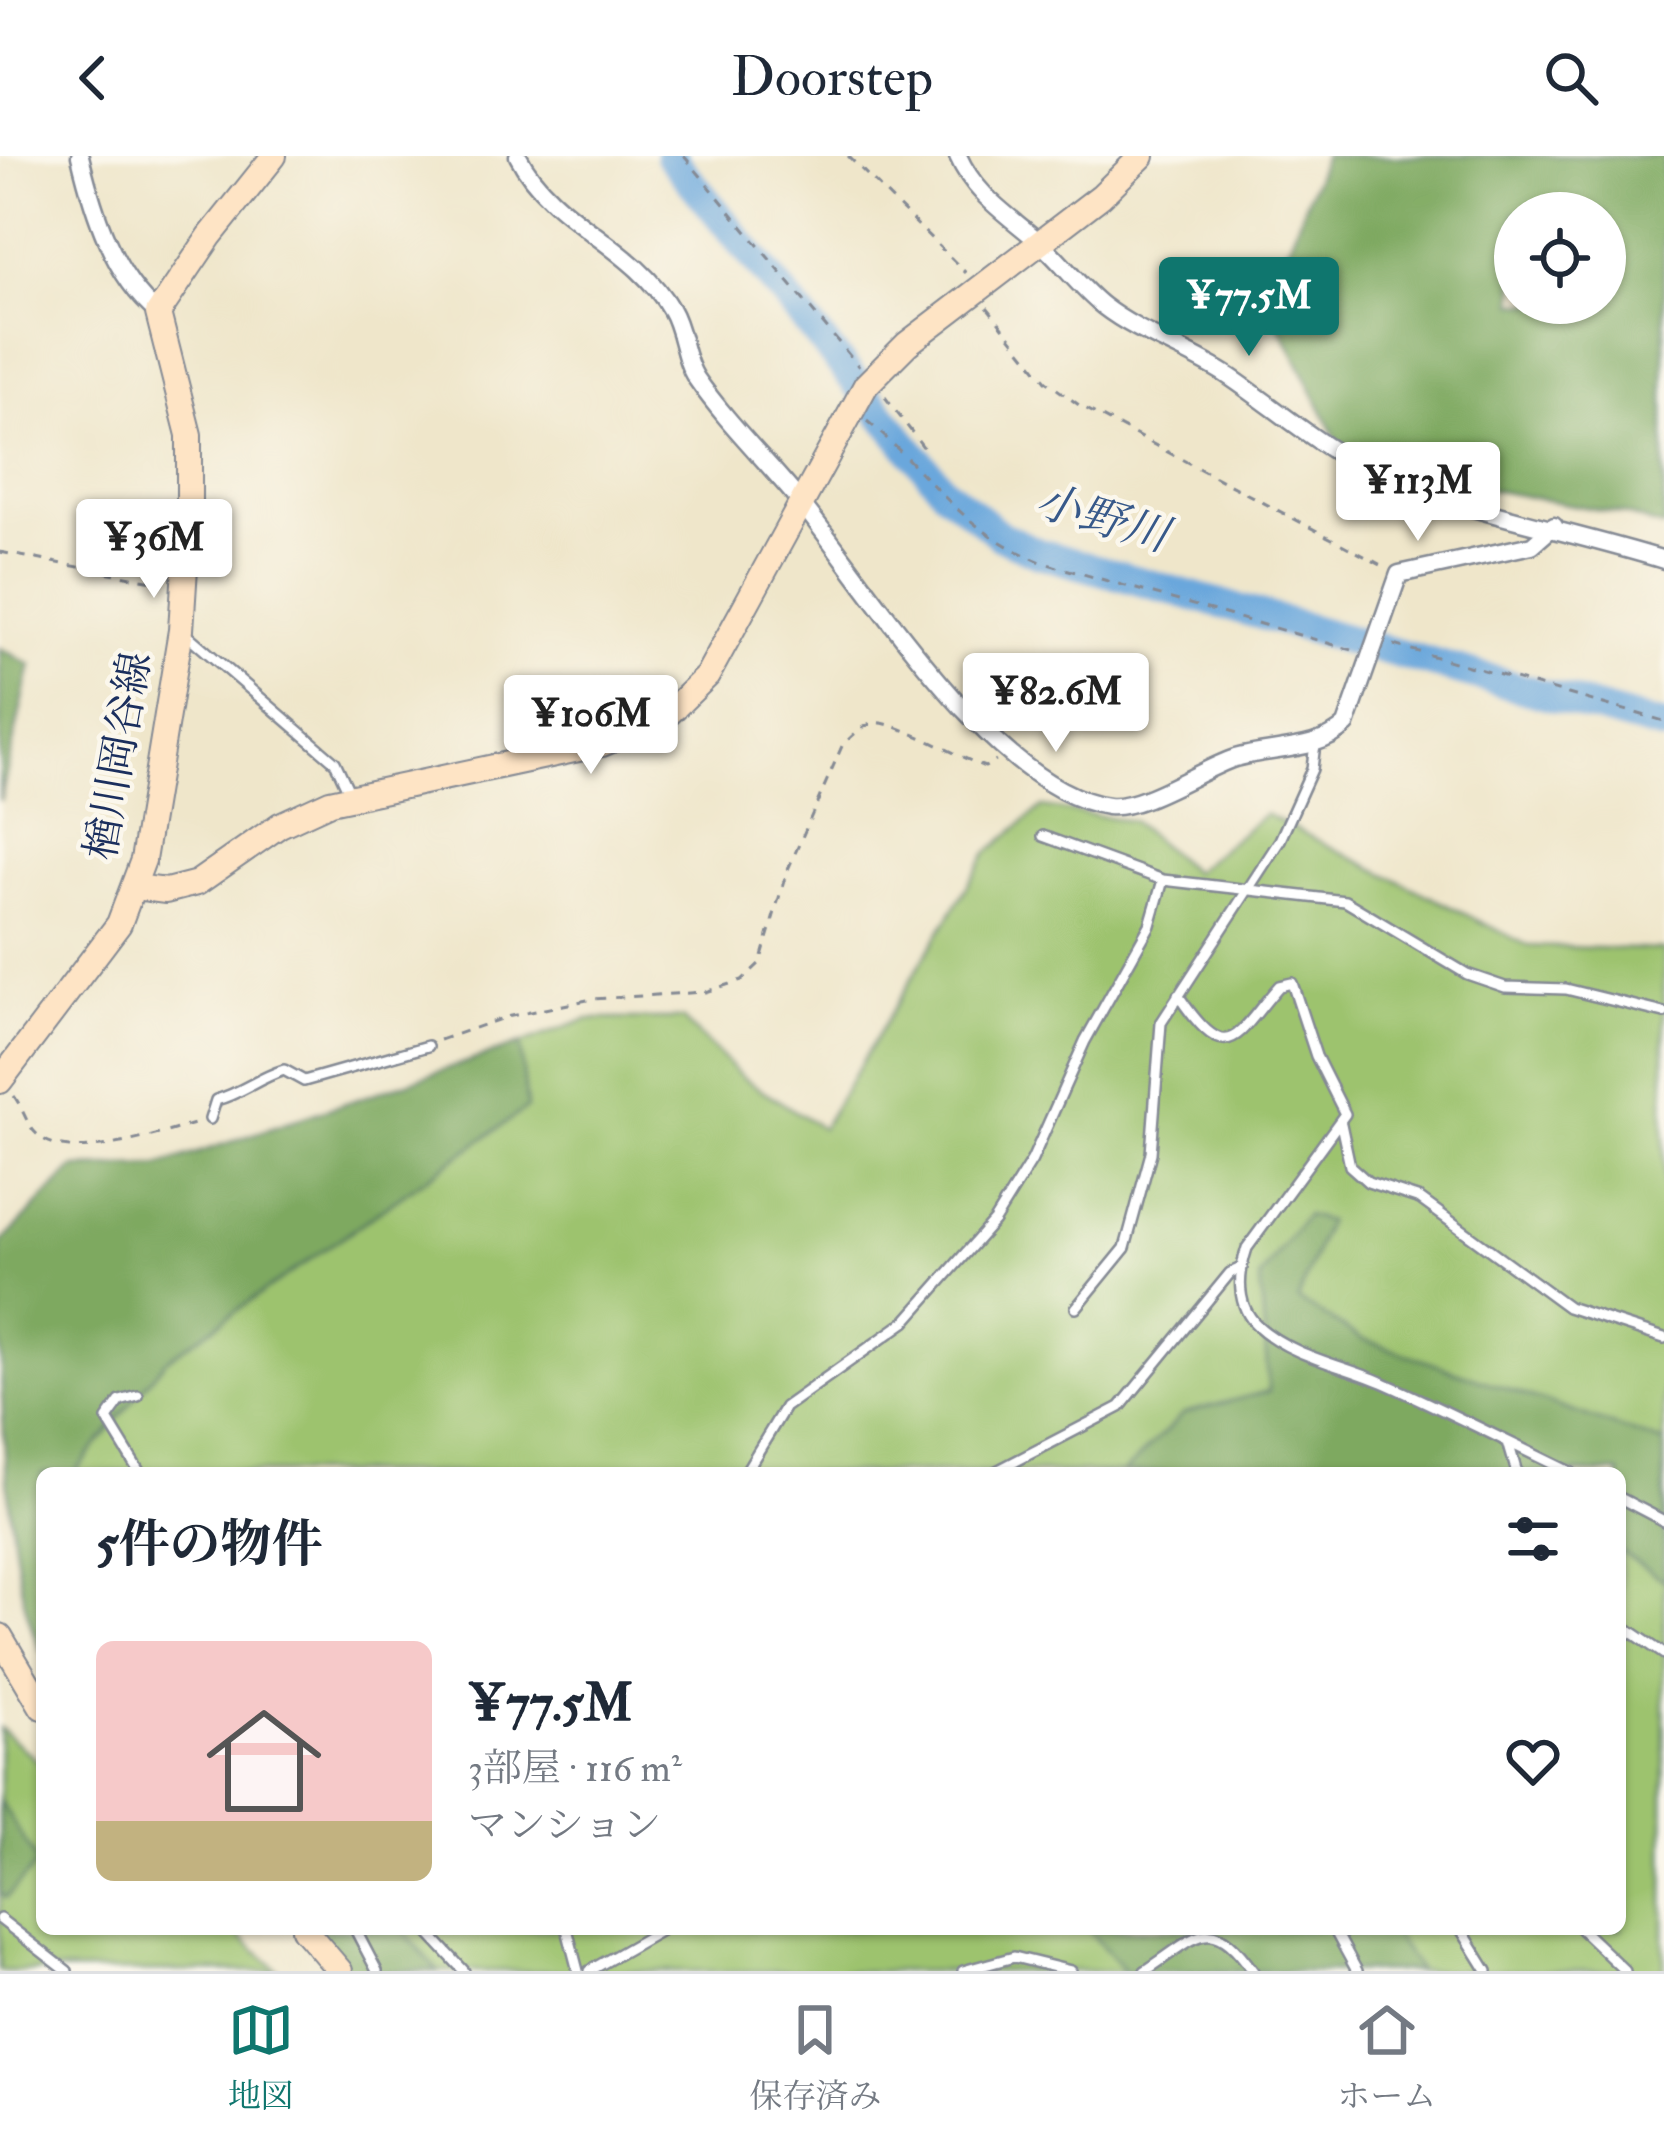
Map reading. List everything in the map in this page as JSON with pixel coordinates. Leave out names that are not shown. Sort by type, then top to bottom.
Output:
[{"type":"street","points":[[80,156],[105,237],[143,300],[158,313],[178,279],[274,156]]},
{"type":"street","points":[[518,156],[561,210],[640,268],[673,311],[693,374],[800,502],[932,679],[1070,796],[1112,807],[1133,803],[1236,758],[1331,739],[1346,724],[1399,574],[1532,544],[1553,526]]},
{"type":"street","points":[[958,156],[978,189],[1101,304],[1159,342],[1227,375],[1292,424],[1370,470],[1429,494],[1664,560]]},
{"type":"street","points":[[135,887],[166,891],[196,883],[308,809],[602,744],[664,718],[707,676],[861,392],[977,290],[1101,196],[1142,156]]},
{"type":"street","name":"楢川岡谷線","points":[[4,1086],[119,924],[135,887],[186,587],[189,435],[158,313]]},
{"type":"street","points":[[0,1636],[36,1697]]},
{"type":"street","points":[[309,1935],[340,1971]]},
{"type":"lane","points":[[181,630],[335,762],[352,797]]},
{"type":"lane","points":[[1076,1308],[1125,1248],[1151,1153],[1161,1023],[1280,840],[1312,769],[1315,743]]},
{"type":"lane","points":[[1042,836],[1163,880],[1345,901],[1467,974],[1505,987],[1566,989],[1664,1012]]},
{"type":"lane","points":[[749,1467],[785,1407],[904,1322],[994,1221],[1032,1160],[1085,1041],[1150,925],[1163,880]]},
{"type":"lane","points":[[1178,995],[1198,1024],[1218,1039],[1233,1039],[1244,1034],[1279,986],[1292,983],[1316,1056],[1345,1114],[1246,1249],[1241,1268],[1244,1303],[1255,1324],[1274,1338],[1560,1467]]},
{"type":"lane","points":[[210,1119],[216,1100],[238,1094],[250,1080],[284,1070],[304,1081],[428,1046]]},
{"type":"lane","points":[[1341,1124],[1350,1166],[1368,1182],[1420,1199],[1568,1307],[1664,1338]]},
{"type":"lane","points":[[1005,1467],[1120,1408],[1230,1273],[1241,1268]]},
{"type":"lane","points":[[136,1467],[107,1419],[120,1401],[138,1396]]},
{"type":"lane","points":[[1508,1442],[1515,1467]]},
{"type":"lane","points":[[1626,1501],[1664,1521]]},
{"type":"lane","points":[[1626,1628],[1664,1654]]},
{"type":"lane","points":[[0,1919],[67,1971]]},
{"type":"lane","points":[[358,1935],[377,1971]]},
{"type":"lane","points":[[431,1935],[464,1971]]},
{"type":"lane","points":[[569,1935],[578,1971]]},
{"type":"lane","points":[[589,1971],[652,1935]]},
{"type":"lane","points":[[1145,1971],[1198,1936],[1207,1935]]},
{"type":"lane","points":[[1220,1935],[1230,1938],[1253,1971]]},
{"type":"lane","points":[[1337,1935],[1357,1971]]},
{"type":"lane","points":[[1465,1935],[1487,1971]]},
{"type":"lane","points":[[1587,1935],[1625,1971]]},
{"type":"lane","points":[[964,1971],[1014,1957],[1071,1971]]},
{"type":"path","points":[[684,156],[889,436],[968,523],[1016,552],[1664,721]]},
{"type":"path","points":[[848,156],[977,290],[1046,381],[1079,405],[1399,574]]},
{"type":"path","points":[[861,392],[927,452]]},
{"type":"path","points":[[0,552],[186,587]]},
{"type":"path","points":[[428,1046],[506,1017],[637,992],[705,992],[742,980],[760,963],[786,874],[842,746],[874,723],[892,724],[924,743],[985,767],[1014,753]]},
{"type":"path","points":[[4,1086],[34,1133],[50,1144],[130,1142],[210,1119]]},
{"type":"green space","points":[[1324,156],[1664,156],[1664,528],[1627,515],[1349,464],[1267,301]]},
{"type":"green space","points":[[0,648],[31,665],[0,801]]},
{"type":"green space","points":[[1042,807],[1132,821],[1193,872],[1265,814],[1529,946],[1664,950],[1664,1971],[411,1971],[372,1935],[1626,1935],[1626,1467],[40,1467],[2,1375],[395,1090],[588,1019],[682,1019],[743,1078],[822,1128],[987,853]]},
{"type":"green space","points":[[520,1044],[527,1108],[166,1360],[79,1467],[36,1467],[36,1637],[10,1515],[2,1399],[0,1244],[74,1168],[159,1166]]},
{"type":"green space","points":[[1306,1215],[1327,1221],[1298,1300],[1362,1339],[1664,1443],[1664,1581],[1626,1555],[1626,1467],[1383,1467],[1366,1458],[1351,1467],[1129,1467],[1184,1413],[1269,1391],[1260,1278]]},
{"type":"green space","points":[[0,1728],[36,1760],[36,1935],[238,1935],[279,1971],[0,1971]]},
{"type":"green space","points":[[0,1801],[36,1865],[6,1898],[0,1893]]},
{"type":"green space","points":[[307,1935],[407,1935],[438,1971],[344,1971]]},
{"type":"green space","points":[[1092,1935],[1394,1935],[1419,1971],[1125,1971]]},
{"type":"waterway","name":"小野川","points":[[670,156],[943,489],[1001,536],[1039,553],[1664,728]]}]
